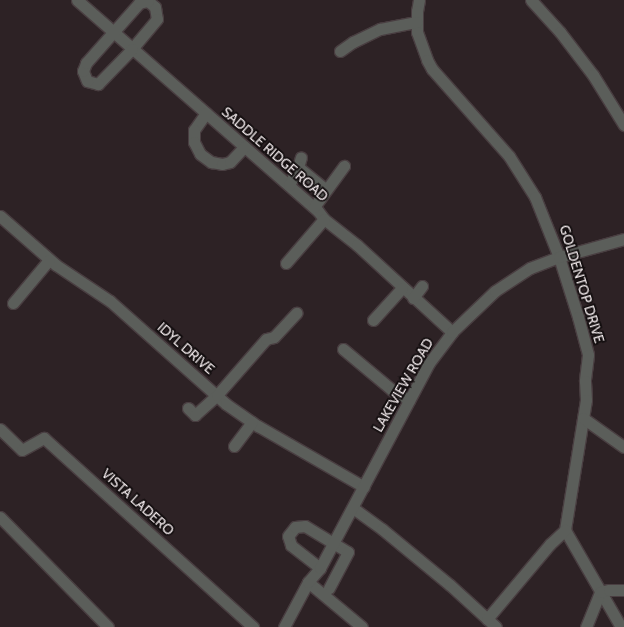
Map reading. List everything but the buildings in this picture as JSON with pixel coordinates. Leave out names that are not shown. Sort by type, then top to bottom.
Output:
[{"type":"street","name":"SADDLE RIDGE ROAD","points":[[77,0],[314,207],[324,219],[357,245],[402,288],[452,332]]},
{"type":"street","name":"GOLDENTOP DRIVE","points":[[419,0],[416,22],[419,42],[427,60],[432,69],[509,156],[535,197],[559,257],[578,317],[588,355],[585,381],[586,400],[565,530]]},
{"type":"street","points":[[531,0],[560,32],[593,75],[624,126]]},
{"type":"street","points":[[148,1],[155,7],[157,19],[132,49],[98,84],[87,81],[83,71],[86,63],[113,32],[139,3],[148,1]]},
{"type":"street","points":[[340,52],[353,42],[380,29],[416,22]]},
{"type":"street","points":[[206,113],[194,130],[194,142],[200,154],[211,162],[222,164],[230,162],[244,147]]},
{"type":"street","points":[[289,185],[299,162],[326,190]]},
{"type":"street","points":[[314,207],[344,166]]},
{"type":"street","name":"IDYL DRIVE","points":[[0,216],[49,260],[110,301],[217,395],[252,422],[364,487]]},
{"type":"street","points":[[286,263],[324,219]]},
{"type":"street","name":"LAKEVIEW ROAD","points":[[284,627],[308,582],[321,567],[429,363],[452,332],[495,291],[530,268],[559,257],[624,238]]},
{"type":"street","points":[[13,303],[49,260]]},
{"type":"street","points":[[413,298],[422,286]]},
{"type":"street","points":[[373,320],[402,288]]},
{"type":"street","points":[[188,408],[195,415],[217,395],[266,339],[274,337],[296,314]]},
{"type":"street","points":[[343,349],[392,390],[409,400]]},
{"type":"street","points":[[583,418],[624,447]]},
{"type":"street","points":[[234,446],[252,422]]},
{"type":"street","name":"VISTA LADERO","points":[[0,429],[22,450],[44,438],[253,627]]},
{"type":"street","points":[[353,508],[382,529],[444,580],[496,627]]},
{"type":"street","points":[[0,517],[108,627]]},
{"type":"street","points":[[329,588],[338,572],[348,552],[305,526],[295,527],[288,536],[291,545],[321,567],[338,572]]},
{"type":"street","points":[[487,619],[550,544],[565,530],[620,627]]},
{"type":"street","points":[[308,582],[362,627]]},
{"type":"street","points":[[600,592],[609,590],[624,590]]},
{"type":"street","points":[[586,627],[600,592]]}]
